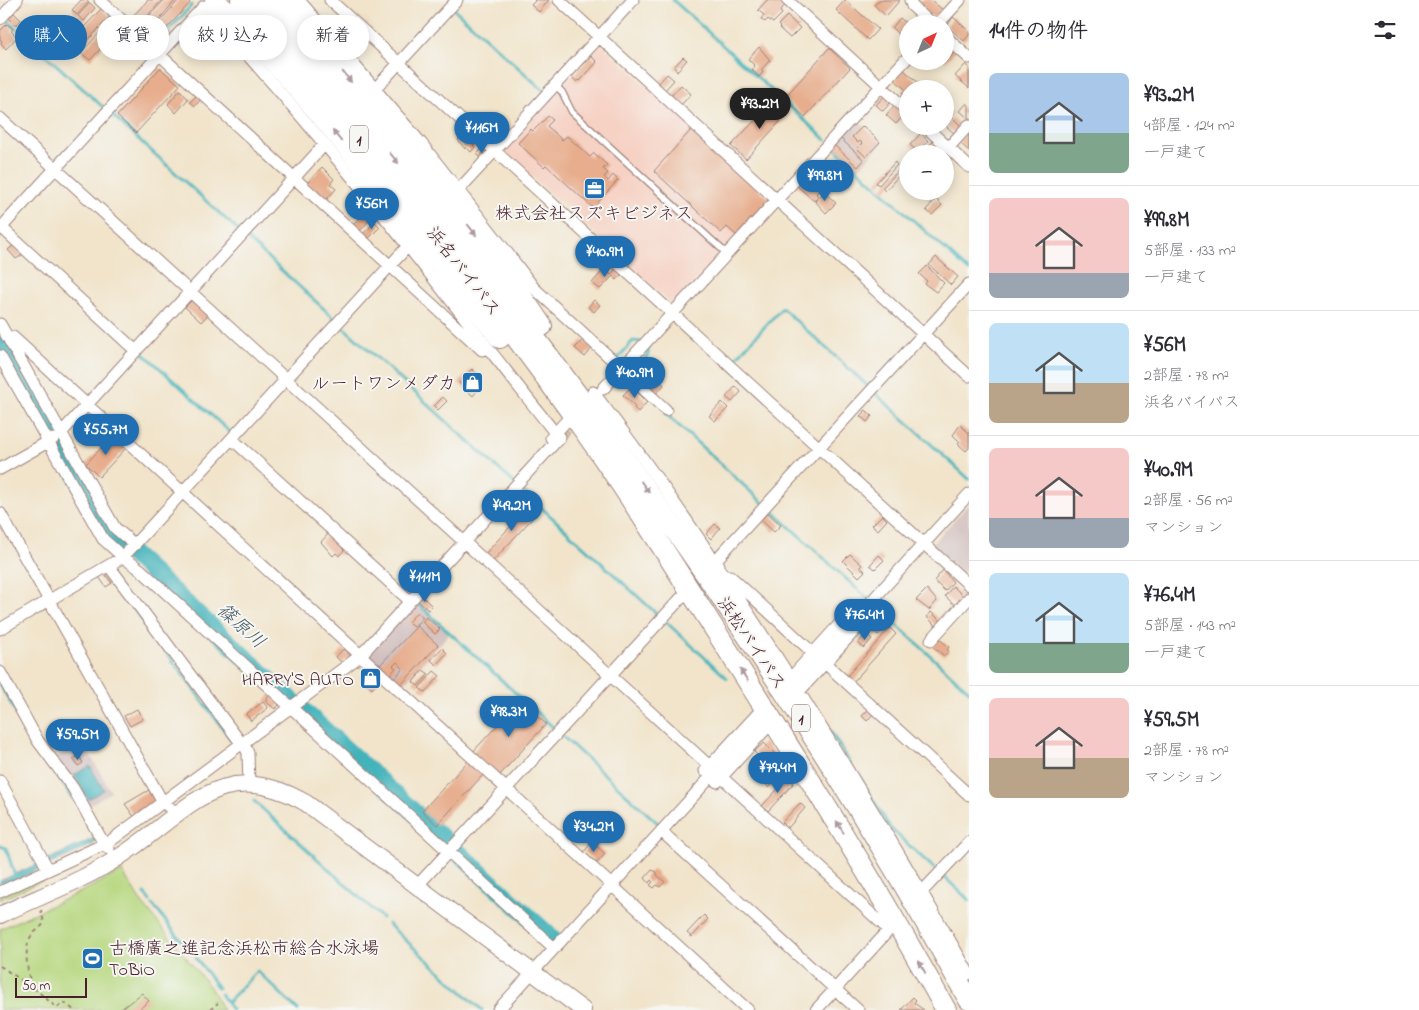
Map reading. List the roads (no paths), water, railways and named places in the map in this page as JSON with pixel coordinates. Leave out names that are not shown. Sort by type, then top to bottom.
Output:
[{"type":"highway","name":"浜名バイパス","points":[[241,0],[425,221],[542,373],[609,452]]},
{"type":"highway","name":"浜名バイパス","points":[[262,0],[455,234],[538,341],[609,452]]},
{"type":"highway","points":[[281,0],[363,96],[454,195],[518,291],[596,398],[609,452]]},
{"type":"highway","points":[[205,3],[305,97],[414,242],[506,347],[565,429],[609,452]]},
{"type":"highway","name":"浜松バイパス","points":[[609,452],[765,717],[836,822],[894,928],[946,1010]]},
{"type":"highway","name":"浜松バイパス","points":[[609,452],[792,688],[858,808],[917,896],[969,1000]]},
{"type":"highway","points":[[858,808],[889,875],[961,1010]]},
{"type":"street","points":[[0,19],[17,0]]},
{"type":"street","points":[[100,0],[116,15]]},
{"type":"street","points":[[299,0],[376,88],[454,195],[534,288],[666,410]]},
{"type":"street","points":[[330,0],[969,585]]},
{"type":"street","points":[[376,88],[457,0]]},
{"type":"street","points":[[559,0],[969,376]]},
{"type":"street","points":[[454,195],[633,0]]},
{"type":"street","points":[[787,0],[899,102]]},
{"type":"street","points":[[910,0],[912,6],[922,15]]},
{"type":"street","points":[[946,15],[960,0]]},
{"type":"street","points":[[169,43],[205,3],[325,144],[414,242],[488,348],[565,429]]},
{"type":"street","points":[[954,44],[969,58]]},
{"type":"street","points":[[136,351],[1,228],[154,60]]},
{"type":"street","points":[[166,60],[484,351],[488,348]]},
{"type":"street","points":[[596,398],[899,67]]},
{"type":"street","points":[[0,118],[715,772],[894,928],[816,1010]]},
{"type":"street","points":[[951,145],[969,125]]},
{"type":"street","points":[[934,135],[945,145]]},
{"type":"street","points":[[0,468],[56,437],[325,144]]},
{"type":"street","points":[[954,153],[969,167]]},
{"type":"street","points":[[0,629],[109,566],[129,551],[414,242]]},
{"type":"street","points":[[716,561],[969,284]]},
{"type":"street","points":[[0,324],[56,437],[103,539],[129,551]]},
{"type":"street","points":[[9,340],[13,337],[748,1010]]},
{"type":"street","points":[[596,398],[622,369],[628,354],[644,345]]},
{"type":"street","points":[[0,356],[56,437],[141,570],[294,704],[452,849],[554,948]]},
{"type":"street","points":[[596,398],[716,561],[792,688],[863,794],[917,896],[969,974]]},
{"type":"street","points":[[522,478],[538,469],[565,429]]},
{"type":"street","points":[[0,892],[46,865],[104,844],[360,656],[522,478],[530,461],[565,429]]},
{"type":"street","points":[[232,438],[410,601]]},
{"type":"street","points":[[792,688],[969,494]]},
{"type":"street","points":[[0,513],[162,801],[177,814]]},
{"type":"street","points":[[716,561],[813,652]]},
{"type":"street","points":[[109,566],[242,742],[248,753],[250,784]]},
{"type":"street","points":[[417,886],[682,597],[690,591]]},
{"type":"street","points":[[931,640],[969,598]]},
{"type":"street","points":[[792,688],[813,652],[845,618],[862,611]]},
{"type":"street","points":[[792,688],[825,663],[856,629],[862,611]]},
{"type":"street","points":[[825,663],[969,795]]},
{"type":"street","points":[[0,672],[38,741],[73,788],[104,844],[118,858]]},
{"type":"street","points":[[715,772],[765,717]]},
{"type":"street","points":[[715,772],[765,717]]},
{"type":"street","points":[[498,1010],[699,790],[717,782],[715,772]]},
{"type":"street","points":[[0,781],[46,865]]},
{"type":"street","points":[[0,915],[79,879],[118,858],[209,792],[229,786],[250,784],[281,790],[306,803],[583,1010]]},
{"type":"street","points":[[662,831],[858,1010]]},
{"type":"street","points":[[917,896],[969,842]]},
{"type":"lane","points":[[555,85],[562,92],[572,112],[727,254]]},
{"type":"water","points":[[90,766],[104,790],[88,799],[74,775]]},
{"type":"water","points":[[95,838],[94,844],[0,887],[0,881]]},
{"type":"waterway","points":[[673,0],[826,140]]},
{"type":"waterway","points":[[169,30],[192,5]]},
{"type":"waterway","points":[[454,9],[544,91]]},
{"type":"waterway","points":[[6,19],[104,108]]},
{"type":"waterway","points":[[174,46],[179,45]]},
{"type":"waterway","points":[[111,114],[240,232]]},
{"type":"waterway","points":[[832,146],[969,271]]},
{"type":"waterway","points":[[245,237],[335,319]]},
{"type":"waterway","points":[[733,361],[782,308],[869,387]]},
{"type":"waterway","points":[[341,325],[513,482]]},
{"type":"waterway","name":"篠原川","points":[[0,340],[109,533],[553,939]]},
{"type":"waterway","points":[[617,359],[633,341],[641,342]]},
{"type":"waterway","points":[[631,374],[648,355],[648,347]]},
{"type":"waterway","points":[[141,351],[232,434]]},
{"type":"waterway","points":[[875,393],[969,479]]},
{"type":"waterway","points":[[666,414],[763,503]]},
{"type":"waterway","points":[[519,487],[659,616]]},
{"type":"waterway","points":[[769,508],[868,599]]},
{"type":"waterway","points":[[116,568],[123,565]]},
{"type":"waterway","points":[[108,573],[234,743]]},
{"type":"waterway","points":[[415,601],[555,729]]},
{"type":"waterway","points":[[876,606],[969,691]]},
{"type":"waterway","points":[[859,637],[868,626],[867,617]]},
{"type":"waterway","points":[[665,621],[727,678]]},
{"type":"waterway","points":[[0,684],[26,731]]},
{"type":"waterway","points":[[824,721],[850,763]]},
{"type":"waterway","points":[[561,735],[660,825]]},
{"type":"waterway","points":[[859,776],[890,828],[937,871]]},
{"type":"waterway","points":[[60,779],[73,799]]},
{"type":"waterway","points":[[254,801],[382,918]]},
{"type":"waterway","points":[[0,846],[6,848],[15,876]]},
{"type":"waterway","points":[[943,876],[969,900]]},
{"type":"waterway","points":[[145,894],[150,901]]},
{"type":"waterway","points":[[153,905],[187,948]]},
{"type":"waterway","points":[[388,924],[482,1010]]},
{"type":"waterway","points":[[196,958],[218,988]]},
{"type":"waterway","points":[[227,1003],[257,971],[298,1010]]},
{"type":"waterway","points":[[221,994],[232,1010]]},
{"type":"tunnel","points":[[560,437],[578,417]]},
{"type":"place","name":"株式会社スズキビジネス","points":[[594,188]]},
{"type":"place","name":"ルートワンメダカ","points":[[472,383]]},
{"type":"place","name":"HARRY'S AUTO","points":[[370,679]]},
{"type":"place","name":"古橋廣之進記念浜松市総合水泳場 ToBiO","points":[[93,958]]}]
